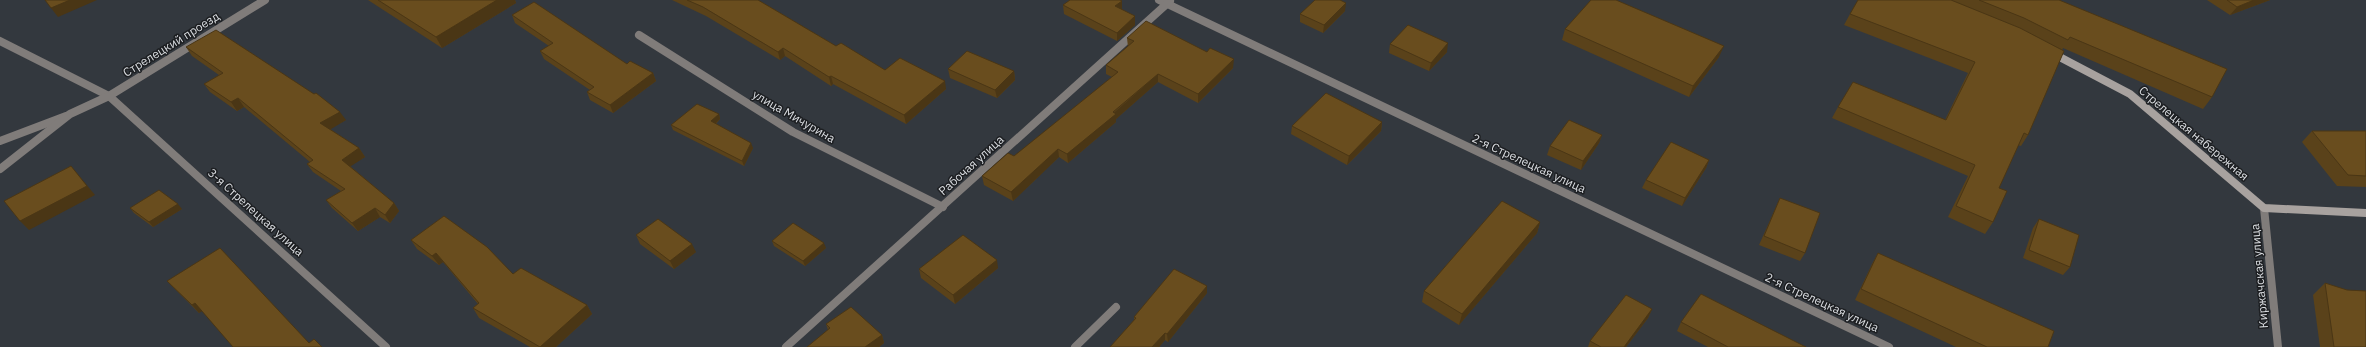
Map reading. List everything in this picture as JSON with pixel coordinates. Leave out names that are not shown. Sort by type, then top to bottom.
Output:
[{"type":"street","name":"Стрелецкий проезд","points":[[70,114],[109,96],[265,0]]},
{"type":"street","name":"Рабочая улица","points":[[786,347],[942,207],[1165,1]]},
{"type":"street","name":"2-я Стрелецкая улица","points":[[1165,1],[1889,347]]},
{"type":"street","name":"улица Мичурина","points":[[639,35],[793,132],[942,207]]},
{"type":"street","name":"3-я Стрелецкая улица","points":[[0,41],[109,96],[386,347]]},
{"type":"street","name":"Стрелецкая набережная","points":[[2042,48],[2130,94],[2264,208]]},
{"type":"street","points":[[0,141],[70,114]]},
{"type":"street","points":[[0,169],[70,114]]},
{"type":"street","name":"Киржачская улица","points":[[2278,347],[2264,208],[2366,213]]},
{"type":"street","points":[[1075,347],[1116,307]]},
{"type":"building","points":[[45,0],[70,0],[51,8]]},
{"type":"building","points":[[378,0],[497,0],[436,37]]},
{"type":"building","points":[[687,0],[758,0],[836,46],[841,43],[885,70],[900,58],[945,81],[904,115],[831,76],[829,77],[783,48],[778,52],[703,7]]},
{"type":"building","points":[[1070,0],[1120,0],[1122,1],[1115,6],[1135,16],[1117,33],[1063,5]]},
{"type":"building","points":[[1315,0],[1340,0],[1346,3],[1324,25],[1300,14]]},
{"type":"building","points":[[1591,0],[1616,0],[1724,46],[1693,86],[1565,29]]},
{"type":"building","points":[[1858,0],[1951,0],[2020,28],[2064,51],[2028,135],[2024,133],[1999,188],[2007,191],[1993,222],[1956,206],[1975,165],[1838,107],[1853,82],[1946,120],[1975,62],[1850,14]]},
{"type":"building","points":[[1979,0],[2059,0],[2227,69],[2212,97],[2070,37],[2068,40],[2024,18]]},
{"type":"building","points":[[2227,0],[2254,0],[2237,7]]},
{"type":"building","points":[[534,2],[627,64],[630,61],[653,73],[610,105],[587,92],[594,87],[540,51],[553,43],[512,15]]},
{"type":"building","points":[[1146,21],[1207,52],[1210,48],[1234,59],[1198,94],[1158,74],[1113,112],[1116,114],[1067,154],[1058,149],[1011,192],[982,176],[1008,153],[1014,156],[1118,72],[1106,65],[1134,41],[1127,38]]},
{"type":"building","points":[[1408,25],[1448,43],[1431,63],[1390,44]]},
{"type":"building","points":[[216,30],[314,94],[316,93],[340,112],[320,123],[359,148],[342,160],[394,203],[385,215],[375,208],[352,223],[326,200],[345,189],[307,164],[313,160],[238,98],[231,102],[204,84],[223,73],[186,47]]},
{"type":"building","points":[[967,51],[1014,71],[995,90],[948,69]]},
{"type":"building","points":[[1326,93],[1382,122],[1349,156],[1292,126]]},
{"type":"building","points":[[697,104],[719,114],[711,121],[751,143],[742,161],[671,125]]},
{"type":"building","points":[[1569,120],[1602,135],[1583,161],[1550,146]]},
{"type":"building","points":[[2312,131],[2366,131],[2366,176],[2348,175]]},
{"type":"building","points":[[1671,142],[1709,160],[1685,198],[1646,180]]},
{"type":"building","points":[[71,166],[87,186],[20,221],[4,201]]},
{"type":"building","points":[[159,190],[178,204],[149,222],[130,208]]},
{"type":"building","points":[[1780,198],[1820,213],[1805,253],[1764,236]]},
{"type":"building","points":[[1502,201],[1540,222],[1462,314],[1424,291]]},
{"type":"building","points":[[444,216],[487,247],[513,274],[521,268],[587,305],[540,347],[473,308],[479,303],[436,253],[432,256],[411,240]]},
{"type":"building","points":[[658,219],[692,244],[670,261],[636,235]]},
{"type":"building","points":[[2039,219],[2079,235],[2070,267],[2029,250]]},
{"type":"building","points":[[793,223],[824,243],[803,261],[772,241]]},
{"type":"building","points":[[963,235],[997,260],[953,295],[919,269]]},
{"type":"building","points":[[220,248],[309,343],[314,339],[322,347],[233,347],[195,303],[192,305],[167,281]]},
{"type":"building","points":[[1878,253],[2054,331],[2048,347],[1987,347],[1861,289]]},
{"type":"building","points":[[1174,269],[1207,286],[1167,334],[1165,333],[1152,347],[1110,347],[1136,318],[1134,317]]},
{"type":"building","points":[[2325,283],[2347,290],[2366,291],[2366,347],[2334,347]]},
{"type":"building","points":[[1701,294],[1806,347],[1728,347],[1681,322]]},
{"type":"building","points":[[1626,295],[1652,309],[1624,347],[1601,347],[1590,341]]},
{"type":"building","points":[[851,307],[882,335],[865,347],[807,347],[830,328],[826,324]]}]
